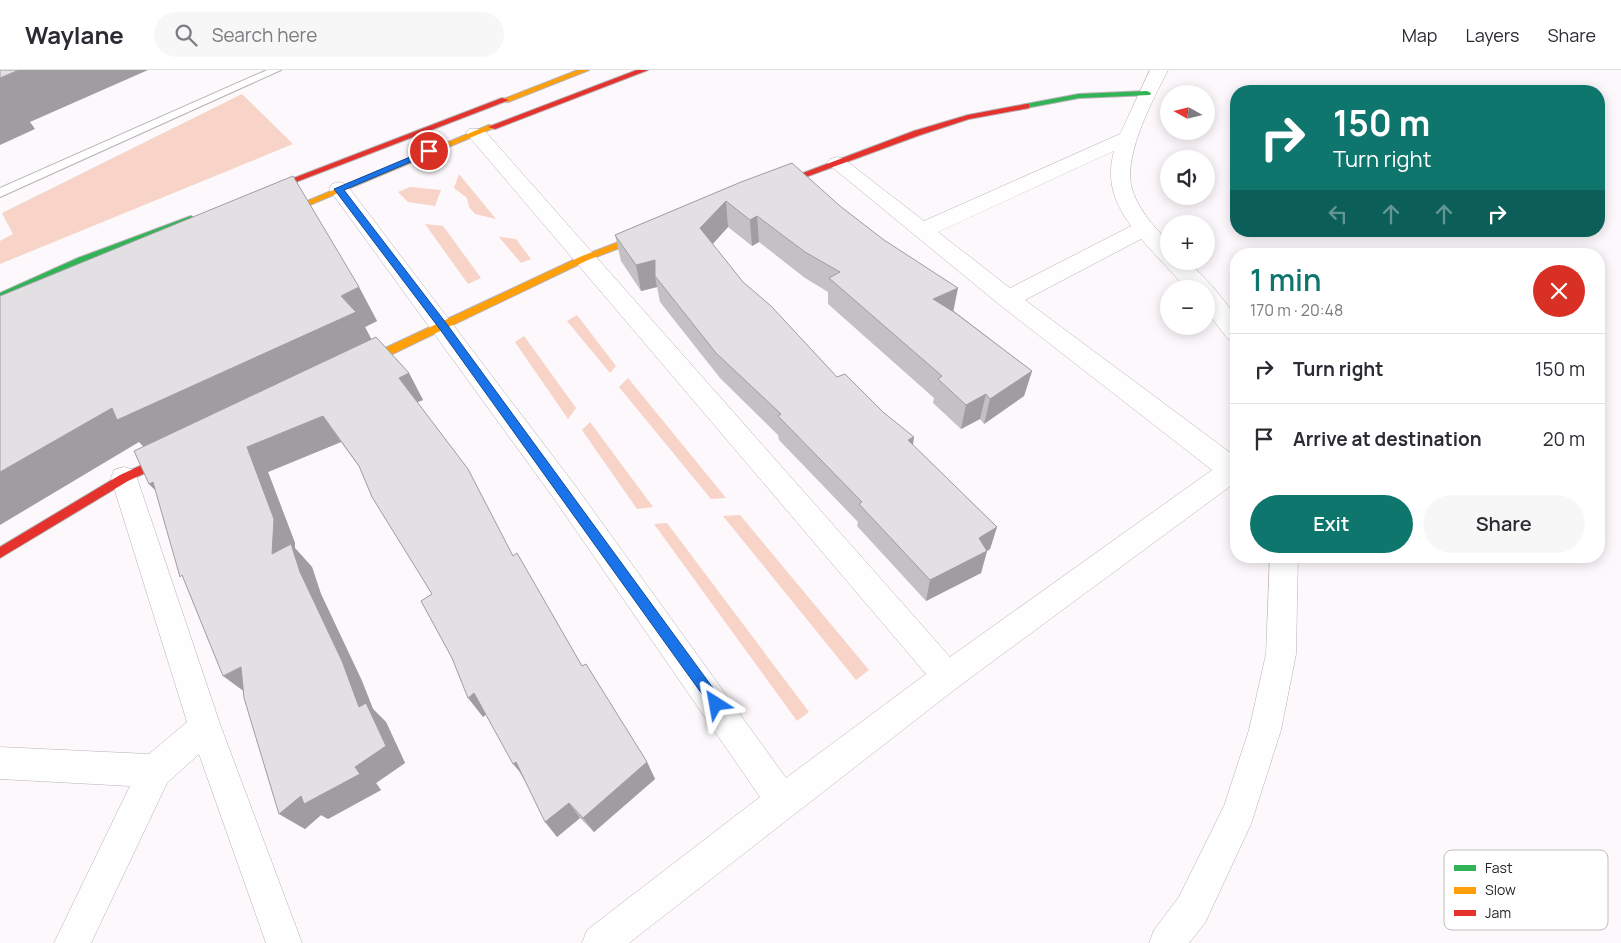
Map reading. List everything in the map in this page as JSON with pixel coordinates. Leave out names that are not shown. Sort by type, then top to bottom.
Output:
[{"type":"main road","points":[[248,197],[585,70]]},
{"type":"main road","points":[[258,223],[476,133],[644,70]]},
{"type":"main road","points":[[758,192],[917,133],[984,114],[1079,96],[1147,93]]},
{"type":"main road","points":[[0,297],[81,260],[202,215]]},
{"type":"main road","points":[[341,373],[585,258],[668,226]]},
{"type":"main road","points":[[0,553],[124,478],[185,449]]},
{"type":"street","points":[[1159,70],[1128,137],[1120,184],[1143,229],[1160,246]]},
{"type":"street","points":[[476,133],[896,615],[947,677]]},
{"type":"street","points":[[924,230],[1128,137]]},
{"type":"street","points":[[838,163],[1008,299],[1230,467]]},
{"type":"street","points":[[339,189],[442,326],[705,688],[782,801]]},
{"type":"street","points":[[1008,299],[1143,229]]},
{"type":"street","points":[[1184,270],[1193,280]]},
{"type":"street","points":[[1215,306],[1230,325]]},
{"type":"street","points":[[600,943],[782,801],[947,677],[987,650],[1230,471]]},
{"type":"street","points":[[124,478],[205,727],[284,943]]},
{"type":"street","points":[[1167,943],[1192,910],[1239,812],[1265,730],[1281,654],[1284,563]]},
{"type":"street","points":[[72,943],[155,771],[205,727]]},
{"type":"street","points":[[0,763],[155,771]]},
{"type":"lane","points":[[0,193],[276,70]]},
{"type":"shaded area","points":[[242,94],[293,144],[0,264],[0,241],[13,234],[2,213]]},
{"type":"shaded area","points":[[459,174],[496,219],[475,214],[469,207],[467,198],[454,188]]},
{"type":"shaded area","points":[[410,187],[441,190],[435,206],[408,202],[398,192]]},
{"type":"shaded area","points":[[425,224],[443,226],[481,278],[468,284]]},
{"type":"shaded area","points":[[499,237],[516,239],[531,259],[521,263]]},
{"type":"shaded area","points":[[577,315],[616,366],[610,373],[567,321]]},
{"type":"shaded area","points":[[524,336],[576,408],[568,419],[515,342]]},
{"type":"shaded area","points":[[628,378],[726,498],[711,499],[619,387]]},
{"type":"shaded area","points":[[590,422],[653,507],[637,509],[582,430]]},
{"type":"shaded area","points":[[740,515],[869,670],[856,680],[723,516]]},
{"type":"shaded area","points":[[667,523],[809,712],[797,721],[654,524]]},
{"type":"building","points":[[0,70],[19,70],[0,78]]},
{"type":"building","points":[[792,163],[840,206],[884,240],[958,288],[933,299],[954,312],[1032,371],[990,399],[986,394],[966,405],[938,379],[942,376],[829,278],[840,272],[805,252],[757,216],[750,220],[726,201],[700,228],[743,282],[771,306],[837,377],[845,374],[883,412],[914,437],[908,440],[997,527],[979,538],[987,551],[930,580],[859,504],[862,502],[778,416],[781,414],[716,353],[655,276],[655,260],[636,265],[615,235],[741,182]]},
{"type":"building","points":[[293,176],[359,287],[341,296],[356,312],[117,420],[112,408],[0,472],[0,296]]},
{"type":"building","points":[[376,337],[409,373],[399,378],[468,469],[513,556],[517,553],[582,666],[586,664],[647,762],[583,818],[569,803],[545,822],[516,762],[513,764],[474,693],[468,698],[452,658],[421,601],[432,594],[372,497],[359,466],[323,416],[247,447],[274,519],[272,554],[291,544],[300,572],[342,661],[359,707],[366,703],[386,746],[355,767],[360,774],[304,804],[301,796],[279,814],[244,698],[241,667],[223,676],[182,575],[180,577],[153,482],[149,484],[134,451]]},
{"type":"traffic: fast","points":[[1026,106],[1079,96],[1147,93]]},
{"type":"traffic: fast","points":[[0,297],[81,260],[191,219]]},
{"type":"traffic: slow","points":[[505,100],[585,70]]},
{"type":"traffic: slow","points":[[273,217],[492,127]]},
{"type":"traffic: slow","points":[[355,367],[585,258],[653,232]]},
{"type":"traffic: jam","points":[[492,127],[644,70]]},
{"type":"traffic: jam","points":[[259,193],[505,100]]},
{"type":"traffic: jam","points":[[770,187],[917,133],[968,117],[1026,106]]},
{"type":"traffic: jam","points":[[0,553],[124,478],[175,454]]},
{"type":"route","points":[[429,151],[339,189],[442,326],[716,704]]}]
